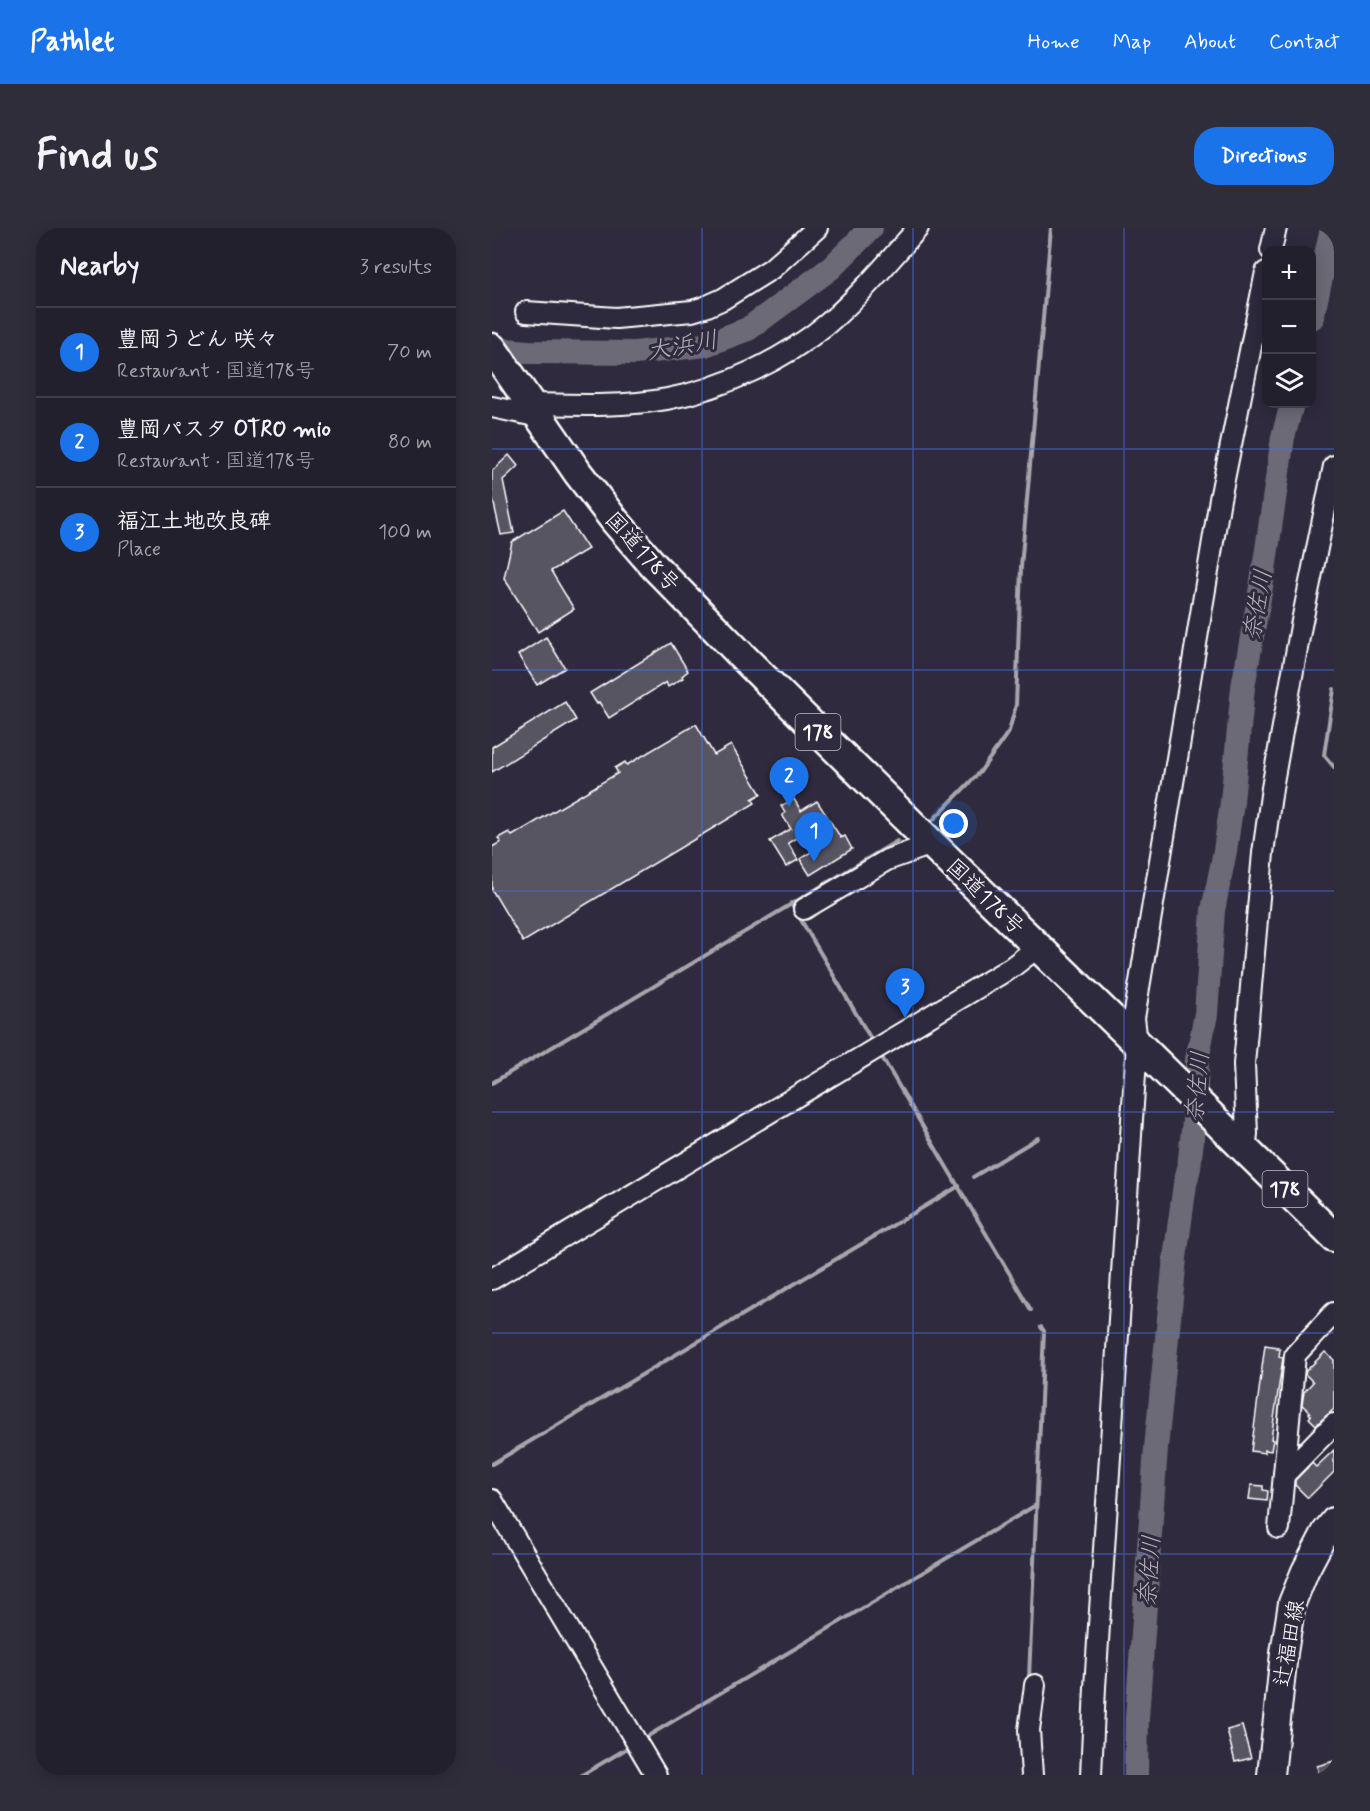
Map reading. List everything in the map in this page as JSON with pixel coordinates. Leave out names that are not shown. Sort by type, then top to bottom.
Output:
[{"type":"highway","name":"国道178号","points":[[492,348],[597,498],[654,566],[932,844],[1334,1237]]},
{"type":"main road","name":"辻福田線","points":[[1271,1775],[1284,1653],[1292,1603],[1305,1571],[1334,1521]]},
{"type":"street","points":[[526,312],[616,318],[705,308],[771,269],[817,228]]},
{"type":"street","points":[[492,407],[530,403],[608,405],[666,399],[722,384],[751,371],[805,340],[827,324],[918,228]]},
{"type":"street","points":[[1272,246],[1276,228]]},
{"type":"street","points":[[1091,1775],[1142,1048],[1134,1018],[1220,499],[1262,292]]},
{"type":"street","points":[[1240,1145],[1247,1134],[1244,1064],[1264,842],[1301,626],[1334,466]]},
{"type":"street","points":[[804,909],[887,860],[932,844]]},
{"type":"street","points":[[492,1279],[1012,967],[1038,946]]},
{"type":"street","points":[[1279,1528],[1294,1355],[1334,1313]]},
{"type":"street","points":[[1284,1475],[1334,1424]]},
{"type":"street","points":[[492,1500],[656,1775]]},
{"type":"street","points":[[1032,1775],[1029,1730],[1035,1685]]},
{"type":"building","points":[[509,455],[518,466],[503,480],[514,533],[501,535],[492,495],[492,471]]},
{"type":"building","points":[[563,511],[588,549],[551,571],[574,609],[538,632],[504,578],[512,542]]},
{"type":"building","points":[[546,637],[565,668],[537,685],[518,655]]},
{"type":"building","points":[[671,643],[688,671],[682,676],[683,678],[668,687],[666,682],[609,718],[590,693]]},
{"type":"building","points":[[565,702],[576,720],[492,772],[492,747]]},
{"type":"building","points":[[696,724],[714,755],[731,745],[761,794],[752,799],[755,803],[523,942],[492,890],[492,847],[501,842],[498,838],[509,832],[512,836],[618,773],[615,768],[625,762],[627,765]]},
{"type":"building","points":[[794,799],[801,811],[817,801],[841,838],[845,836],[852,849],[810,875],[800,859],[819,847],[809,830],[788,843],[798,860],[786,867],[770,841],[791,829],[782,815],[785,813],[781,806]]},
{"type":"building","points":[[1265,1345],[1278,1347],[1279,1357],[1283,1358],[1271,1451],[1265,1450],[1265,1453],[1251,1451]]},
{"type":"building","points":[[1325,1352],[1334,1360],[1334,1409],[1316,1425],[1309,1418],[1310,1412],[1302,1405],[1304,1392],[1313,1382],[1305,1374]]},
{"type":"building","points":[[1334,1450],[1334,1472],[1308,1498],[1295,1485],[1295,1480],[1312,1463],[1316,1467]]},
{"type":"building","points":[[1251,1485],[1263,1486],[1263,1490],[1268,1491],[1267,1501],[1249,1499]]},
{"type":"building","points":[[1242,1726],[1251,1758],[1235,1762],[1227,1730]]},
{"type":"building","points":[[1334,1761],[1334,1775],[1319,1775],[1317,1766]]},
{"type":"waterway","name":"大浜川","points":[[492,349],[529,352],[635,353],[705,345],[748,329],[831,268],[871,228]]},
{"type":"waterway","points":[[933,820],[980,772],[1009,731],[1016,705],[1021,567],[1051,228]]},
{"type":"waterway","name":"奈佐川","points":[[1316,300],[1332,228]]},
{"type":"waterway","name":"奈佐川","points":[[1136,1775],[1137,1718],[1156,1448],[1175,1258],[1189,1168],[1197,1060],[1206,1014],[1213,910],[1232,802],[1243,687],[1264,570],[1283,437],[1291,408]]},
{"type":"waterway","points":[[1334,689],[1324,755],[1334,767]]},
{"type":"waterway","points":[[492,1083],[897,841]]},
{"type":"waterway","points":[[791,903],[871,1039]]},
{"type":"waterway","points":[[883,1059],[1031,1310]]},
{"type":"waterway","points":[[973,1177],[1038,1138]]},
{"type":"waterway","points":[[492,1464],[959,1186]]},
{"type":"waterway","points":[[1029,1678],[1044,1331],[1041,1327]]},
{"type":"waterway","points":[[643,1739],[1036,1505]]},
{"type":"waterway","points":[[582,1775],[631,1746]]},
{"type":"place","name":"豊岡パスタ OTRO mio","points":[[789,807]]},
{"type":"place","name":"豊岡うどん 咲々","points":[[814,862]]},
{"type":"place","name":"福江土地改良碑","points":[[905,1018]]}]
